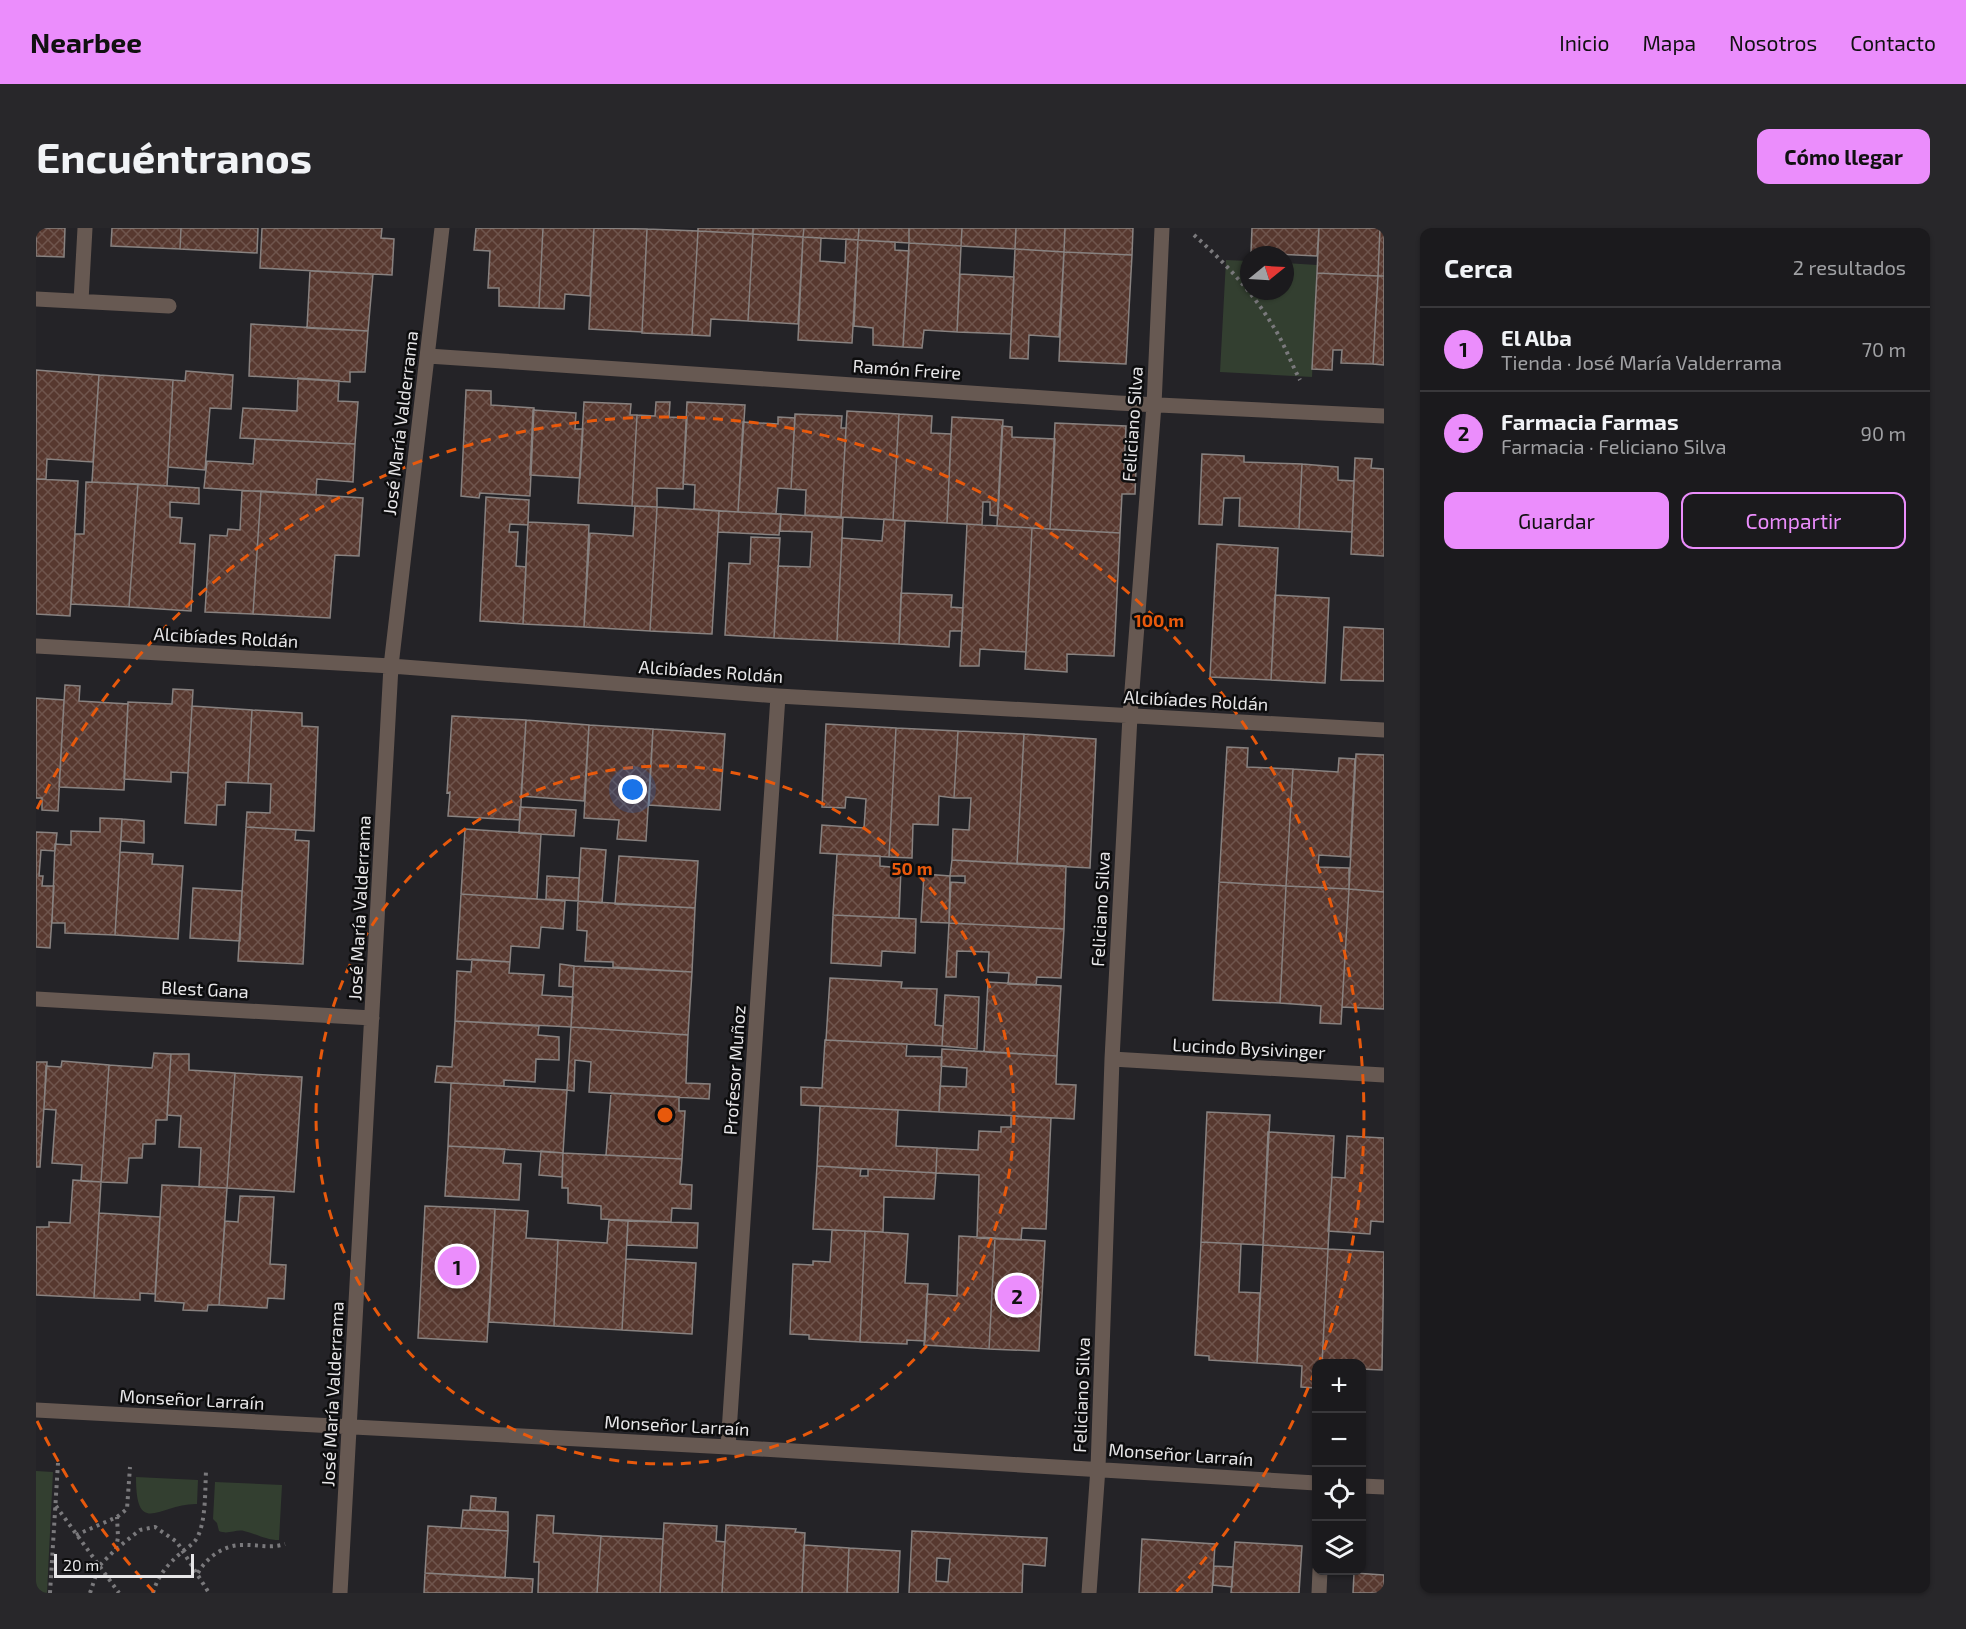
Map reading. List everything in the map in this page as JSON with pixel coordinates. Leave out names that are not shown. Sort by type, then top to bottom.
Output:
[{"type":"street","points":[[81,301],[85,228]]},
{"type":"street","name":"José María Valderrama","points":[[340,1593],[391,666],[442,228]]},
{"type":"street","name":"Feliciano Silva","points":[[1089,1593],[1098,1468],[1112,1059],[1130,716],[1154,405],[1162,228]]},
{"type":"street","points":[[36,299],[170,306]]},
{"type":"street","name":"Ramón Freire","points":[[428,356],[1154,405],[1384,416]]},
{"type":"street","name":"Alcibíades Roldán","points":[[36,646],[391,666],[778,696],[1384,730]]},
{"type":"street","name":"Profesor Muñoz","points":[[728,1447],[778,696]]},
{"type":"street","name":"Blest Gana","points":[[36,999],[372,1018]]},
{"type":"street","name":"Lucindo Bysivinger","points":[[1112,1059],[1384,1075]]},
{"type":"street","name":"Monseñor Larraín","points":[[36,1410],[1098,1468],[1312,1483]]},
{"type":"street","points":[[1366,1486],[1384,1487]]},
{"type":"street","points":[[1319,1593],[1320,1575]]},
{"type":"path","points":[[1186,228],[1220,258],[1258,304],[1274,328],[1317,413]]},
{"type":"path","points":[[50,1593],[58,1463]]},
{"type":"path","points":[[76,1535],[117,1517],[127,1509],[130,1467]]},
{"type":"path","points":[[153,1593],[157,1580],[168,1564],[194,1542],[201,1526],[206,1471]]},
{"type":"path","points":[[56,1506],[119,1593]]},
{"type":"path","points":[[116,1549],[117,1517]]},
{"type":"path","points":[[90,1593],[99,1566],[140,1530],[155,1527],[177,1542],[209,1593]]},
{"type":"path","points":[[198,1574],[202,1565],[231,1546],[242,1544],[271,1547],[285,1544]]},
{"type":"green space","points":[[1226,260],[1240,261],[1240,300],[1294,300],[1294,264],[1317,265],[1312,377],[1220,372]]},
{"type":"green space","points":[[36,1471],[53,1472],[47,1593],[36,1593]]},
{"type":"green space","points":[[136,1477],[198,1480],[197,1504],[146,1513],[140,1507]]},
{"type":"green space","points":[[215,1482],[282,1485],[279,1540],[244,1531],[219,1531],[213,1519]]},
{"type":"building","points":[[36,228],[65,228],[64,257],[36,256]]},
{"type":"building","points":[[112,228],[181,228],[180,249],[111,246]]},
{"type":"building","points":[[181,228],[258,228],[257,253],[180,249]]},
{"type":"building","points":[[262,228],[382,228],[381,238],[394,239],[392,275],[260,268]]},
{"type":"building","points":[[476,228],[543,228],[539,308],[499,306],[499,288],[488,288],[490,251],[474,250]]},
{"type":"building","points":[[543,228],[594,228],[590,296],[565,294],[564,309],[539,308]]},
{"type":"building","points":[[594,228],[647,229],[642,332],[589,329]]},
{"type":"building","points":[[698,228],[753,228],[753,234],[698,231]]},
{"type":"building","points":[[753,228],[804,228],[803,237],[753,234]]},
{"type":"building","points":[[804,228],[859,228],[858,240],[803,237]]},
{"type":"building","points":[[859,228],[909,228],[909,243],[858,240]]},
{"type":"building","points":[[909,228],[962,228],[961,246],[909,243]]},
{"type":"building","points":[[962,228],[1016,228],[1015,249],[961,246]]},
{"type":"building","points":[[1016,228],[1065,228],[1064,252],[1015,249]]},
{"type":"building","points":[[1065,228],[1133,228],[1132,255],[1064,252]]},
{"type":"building","points":[[1252,228],[1319,228],[1317,256],[1294,255],[1294,246],[1251,246]]},
{"type":"building","points":[[1319,228],[1380,228],[1378,276],[1317,273]]},
{"type":"building","points":[[1380,228],[1384,228],[1384,276],[1378,276]]},
{"type":"building","points":[[647,229],[698,231],[692,335],[642,333]]},
{"type":"building","points":[[698,231],[753,234],[748,321],[711,319],[710,336],[692,335]]},
{"type":"building","points":[[753,234],[803,237],[798,324],[748,321]]},
{"type":"building","points":[[803,237],[821,238],[820,261],[845,263],[846,239],[858,240],[852,343],[798,340]]},
{"type":"building","points":[[858,240],[895,242],[895,250],[909,251],[903,347],[873,345],[873,328],[854,326]]},
{"type":"building","points":[[909,243],[961,246],[957,332],[924,330],[922,348],[903,347]]},
{"type":"building","points":[[1015,249],[1064,252],[1059,337],[1029,335],[1028,359],[1010,358]]},
{"type":"building","points":[[1064,252],[1132,255],[1126,364],[1059,361]]},
{"type":"building","points":[[310,271],[373,274],[368,331],[307,328]]},
{"type":"building","points":[[1317,273],[1378,276],[1373,364],[1341,363],[1342,350],[1333,350],[1332,370],[1312,369]]},
{"type":"building","points":[[960,274],[1014,277],[1011,334],[957,332]]},
{"type":"building","points":[[1378,276],[1384,276],[1384,365],[1373,364]]},
{"type":"building","points":[[251,324],[368,331],[365,372],[350,372],[350,382],[249,376]]},
{"type":"building","points":[[36,370],[99,375],[93,462],[47,459],[46,479],[36,479]]},
{"type":"building","points":[[186,371],[233,375],[231,409],[210,408],[205,470],[168,467],[173,380],[185,381]]},
{"type":"building","points":[[99,375],[173,380],[167,486],[92,482]]},
{"type":"building","points":[[298,378],[339,381],[338,401],[358,402],[355,444],[240,438],[243,408],[297,411]]},
{"type":"building","points":[[466,390],[491,391],[491,405],[534,408],[530,496],[480,493],[479,498],[461,496]]},
{"type":"building","points":[[584,402],[631,404],[630,415],[637,415],[632,506],[578,503]]},
{"type":"building","points":[[656,402],[670,402],[669,417],[687,418],[683,489],[657,488],[657,507],[632,506],[637,415],[655,416]]},
{"type":"building","points":[[687,402],[745,405],[738,512],[694,509],[695,485],[683,484]]},
{"type":"building","points":[[533,410],[576,413],[575,429],[583,429],[580,478],[530,475]]},
{"type":"building","points":[[847,411],[899,414],[893,520],[841,517]]},
{"type":"building","points":[[795,414],[842,416],[841,428],[846,428],[841,517],[805,515],[806,490],[791,489]]},
{"type":"building","points":[[899,414],[932,416],[931,433],[951,434],[947,523],[893,520]]},
{"type":"building","points":[[778,417],[795,418],[791,489],[778,488],[776,514],[738,512],[743,422],[778,424]]},
{"type":"building","points":[[952,417],[1003,420],[998,516],[990,515],[990,502],[983,502],[982,525],[947,523]]},
{"type":"building","points":[[1055,423],[1126,426],[1124,468],[1136,468],[1135,494],[1122,494],[1120,533],[1050,529]]},
{"type":"building","points":[[1002,426],[1012,427],[1012,437],[1055,439],[1050,529],[997,526]]},
{"type":"building","points":[[255,439],[355,444],[353,482],[317,479],[316,495],[204,488],[207,461],[253,464]]},
{"type":"building","points":[[1202,454],[1244,456],[1244,462],[1302,464],[1299,529],[1239,526],[1240,498],[1224,498],[1222,525],[1199,524]]},
{"type":"building","points":[[1355,458],[1372,459],[1371,468],[1384,469],[1384,556],[1351,554]]},
{"type":"building","points":[[1302,464],[1338,467],[1338,480],[1354,481],[1352,532],[1299,529]]},
{"type":"building","points":[[36,479],[78,481],[70,616],[36,614]]},
{"type":"building","points":[[86,482],[138,484],[129,607],[71,604],[75,534],[84,534]]},
{"type":"building","points":[[138,484],[199,488],[199,504],[170,502],[170,517],[182,518],[180,543],[195,544],[191,611],[129,607]]},
{"type":"building","points":[[242,491],[261,491],[253,614],[205,612],[210,535],[227,536],[228,529],[240,530]]},
{"type":"building","points":[[261,491],[363,498],[359,556],[335,555],[330,618],[253,614]]},
{"type":"building","points":[[486,497],[529,500],[528,525],[510,524],[509,532],[518,532],[516,566],[526,567],[523,624],[480,621]]},
{"type":"building","points":[[635,506],[657,507],[650,631],[584,627],[590,533],[633,536]]},
{"type":"building","points":[[657,507],[719,511],[712,634],[650,631]]},
{"type":"building","points":[[719,511],[781,514],[779,535],[718,532]]},
{"type":"building","points":[[781,514],[843,518],[837,641],[774,638],[778,566],[810,567],[812,532],[780,531]]},
{"type":"building","points":[[884,519],[905,521],[899,644],[837,641],[842,538],[882,541]]},
{"type":"building","points":[[528,522],[589,525],[584,627],[523,624]]},
{"type":"building","points":[[967,524],[1032,528],[1026,652],[980,649],[979,666],[960,666]]},
{"type":"building","points":[[1032,528],[1120,533],[1114,656],[1067,654],[1067,672],[1025,669]]},
{"type":"building","points":[[751,537],[780,538],[774,638],[725,635],[729,563],[750,564]]},
{"type":"building","points":[[1217,544],[1278,548],[1271,680],[1210,677]]},
{"type":"building","points":[[901,593],[952,595],[951,607],[963,608],[962,631],[950,631],[949,647],[899,644]]},
{"type":"building","points":[[1275,595],[1329,598],[1325,683],[1271,680]]},
{"type":"building","points":[[1344,627],[1384,629],[1384,681],[1341,680]]},
{"type":"building","points":[[65,685],[80,686],[79,701],[128,704],[124,790],[59,787]]},
{"type":"building","points":[[173,689],[193,690],[188,773],[171,772],[171,782],[124,779],[128,702],[172,704]]},
{"type":"building","points":[[36,698],[64,700],[58,811],[42,810],[42,798],[36,798]]},
{"type":"building","points":[[192,706],[252,710],[248,783],[226,782],[225,805],[217,805],[216,825],[185,823]]},
{"type":"building","points":[[252,710],[302,713],[302,726],[318,727],[314,831],[246,827],[247,812],[270,813],[271,784],[248,783]]},
{"type":"building","points":[[452,716],[526,720],[520,820],[448,816],[450,792],[447,793]]},
{"type":"building","points":[[526,720],[589,725],[584,801],[521,796]]},
{"type":"building","points":[[826,724],[896,728],[889,857],[820,853],[822,825],[864,828],[866,799],[846,797],[845,808],[822,807]]},
{"type":"building","points":[[589,725],[653,729],[646,841],[617,839],[619,820],[584,818]]},
{"type":"building","points":[[896,728],[958,731],[954,798],[939,796],[938,825],[913,824],[912,858],[889,857]]},
{"type":"building","points":[[653,729],[725,734],[720,810],[649,805]]},
{"type":"building","points":[[958,731],[1024,734],[1017,864],[952,860],[953,829],[969,830],[971,798],[954,798]]},
{"type":"building","points":[[1024,734],[1096,739],[1090,868],[1017,864]]},
{"type":"building","points":[[1227,747],[1248,748],[1247,767],[1293,769],[1286,886],[1219,882]]},
{"type":"building","points":[[1356,754],[1384,755],[1384,892],[1349,889]]},
{"type":"building","points":[[1339,758],[1355,759],[1350,857],[1319,855],[1318,867],[1349,868],[1349,889],[1286,886],[1293,769],[1338,772]]},
{"type":"building","points":[[520,807],[576,810],[574,836],[519,833]]},
{"type":"building","points":[[100,818],[122,819],[115,935],[65,933],[65,923],[52,923],[55,844],[71,845],[71,831],[100,832]]},
{"type":"building","points":[[122,819],[144,821],[144,843],[121,841]]},
{"type":"building","points":[[246,827],[296,830],[295,840],[309,841],[303,964],[238,961]]},
{"type":"building","points":[[465,829],[541,834],[537,899],[461,894]]},
{"type":"building","points":[[36,832],[57,833],[55,851],[41,850],[39,876],[43,876],[42,886],[54,886],[50,948],[36,947]]},
{"type":"building","points":[[581,848],[606,850],[602,903],[578,901]]},
{"type":"building","points":[[120,852],[153,854],[152,864],[183,866],[178,939],[115,935]]},
{"type":"building","points":[[837,854],[880,856],[880,866],[901,868],[899,918],[833,915]]},
{"type":"building","points":[[619,856],[698,861],[695,908],[615,904]]},
{"type":"building","points":[[952,860],[1066,866],[1064,929],[949,923],[951,882],[965,883],[965,876],[950,876]]},
{"type":"building","points":[[924,874],[950,876],[949,923],[921,922]]},
{"type":"building","points":[[547,876],[579,878],[578,901],[546,899]]},
{"type":"building","points":[[1219,882],[1286,886],[1280,1003],[1213,1000]]},
{"type":"building","points":[[1286,886],[1349,889],[1341,1024],[1320,1023],[1321,1006],[1280,1003]]},
{"type":"building","points":[[193,888],[242,891],[240,941],[190,938]]},
{"type":"building","points":[[1349,889],[1384,892],[1384,1009],[1342,1007]]},
{"type":"building","points":[[461,894],[565,901],[563,929],[541,927],[539,948],[511,946],[510,962],[457,959]]},
{"type":"building","points":[[578,901],[695,908],[692,972],[613,967],[613,962],[585,961],[587,931],[577,930]]},
{"type":"building","points":[[833,915],[916,919],[915,953],[882,951],[881,966],[831,963]]},
{"type":"building","points":[[949,923],[1064,929],[1061,978],[1037,977],[1036,985],[1008,984],[1009,973],[988,972],[989,952],[957,951],[956,977],[946,977]]},
{"type":"building","points":[[472,959],[510,962],[509,973],[544,975],[542,995],[573,997],[571,1027],[455,1021],[457,971],[471,972]]},
{"type":"building","points":[[560,964],[574,966],[573,987],[559,986]]},
{"type":"building","points":[[574,966],[692,972],[688,1035],[571,1027]]},
{"type":"building","points":[[830,978],[902,982],[901,988],[937,989],[935,1025],[943,1026],[942,1046],[826,1040]]},
{"type":"building","points":[[988,982],[1061,986],[1057,1056],[984,1052]]},
{"type":"building","points":[[945,995],[979,997],[977,1049],[942,1046]]},
{"type":"building","points":[[455,1021],[539,1026],[538,1035],[559,1037],[559,1060],[536,1059],[535,1082],[504,1080],[504,1086],[435,1082],[437,1066],[452,1067]]},
{"type":"building","points":[[571,1027],[688,1035],[686,1083],[710,1084],[709,1099],[589,1092],[591,1062],[575,1060],[574,1091],[567,1090]]},
{"type":"building","points":[[825,1040],[907,1044],[906,1056],[942,1057],[939,1112],[801,1105],[801,1087],[822,1088]]},
{"type":"building","points":[[942,1049],[1057,1056],[1056,1084],[1076,1085],[1074,1119],[939,1112],[940,1086],[966,1087],[967,1068],[941,1066]]},
{"type":"building","points":[[154,1053],[171,1054],[167,1120],[156,1120],[155,1144],[143,1144],[142,1158],[129,1158],[127,1183],[101,1182],[109,1065],[152,1068]]},
{"type":"building","points":[[171,1054],[189,1054],[189,1070],[235,1073],[227,1188],[199,1187],[201,1148],[179,1147],[181,1116],[167,1115]]},
{"type":"building","points":[[62,1061],[109,1065],[101,1182],[81,1181],[82,1165],[52,1163],[56,1110],[44,1109],[46,1066],[61,1067]]},
{"type":"building","points":[[36,1062],[47,1062],[40,1167],[36,1167]]},
{"type":"building","points":[[235,1073],[302,1077],[294,1192],[227,1188]]},
{"type":"building","points":[[451,1083],[567,1090],[563,1153],[448,1146]]},
{"type":"building","points":[[611,1093],[679,1097],[679,1111],[685,1111],[682,1159],[606,1155]]},
{"type":"building","points":[[820,1106],[898,1110],[896,1146],[937,1148],[936,1173],[817,1166]]},
{"type":"building","points":[[1207,1112],[1270,1115],[1263,1245],[1201,1242]]},
{"type":"building","points":[[1011,1116],[1051,1118],[1046,1229],[1022,1228],[1021,1240],[977,1238],[979,1175],[936,1173],[937,1148],[978,1150],[979,1131],[1001,1132],[1001,1127],[1011,1127]]},
{"type":"building","points":[[1268,1132],[1334,1136],[1328,1249],[1263,1245]]},
{"type":"building","points":[[1347,1136],[1384,1138],[1384,1222],[1371,1221],[1370,1234],[1328,1231],[1332,1177],[1345,1178]]},
{"type":"building","points":[[448,1146],[505,1149],[503,1163],[521,1164],[519,1200],[445,1196]]},
{"type":"building","points":[[541,1151],[563,1153],[562,1177],[539,1175]]},
{"type":"building","points":[[563,1153],[682,1159],[680,1184],[692,1185],[691,1209],[672,1208],[671,1222],[601,1219],[601,1206],[568,1203],[568,1188],[562,1188]]},
{"type":"building","points":[[817,1166],[861,1169],[860,1176],[868,1176],[868,1169],[936,1173],[934,1199],[884,1197],[883,1232],[813,1229]]},
{"type":"building","points":[[73,1180],[101,1182],[94,1298],[36,1295],[36,1227],[49,1227],[49,1222],[70,1223]]},
{"type":"building","points":[[162,1185],[227,1188],[219,1305],[208,1305],[207,1311],[183,1310],[184,1303],[155,1301]]},
{"type":"building","points":[[240,1196],[274,1197],[270,1264],[286,1265],[284,1299],[268,1298],[267,1308],[219,1305],[225,1221],[238,1222]]},
{"type":"building","points":[[425,1206],[495,1209],[487,1342],[418,1338]]},
{"type":"building","points":[[495,1209],[528,1211],[526,1238],[558,1240],[554,1326],[489,1322]]},
{"type":"building","points":[[99,1213],[160,1217],[155,1294],[140,1293],[140,1300],[94,1298]]},
{"type":"building","points":[[609,1220],[628,1221],[622,1330],[554,1326],[558,1240],[607,1243]]},
{"type":"building","points":[[628,1221],[698,1223],[697,1248],[627,1245]]},
{"type":"building","points":[[832,1230],[865,1231],[860,1342],[809,1339],[809,1335],[790,1334],[793,1264],[813,1265],[813,1261],[830,1262]]},
{"type":"building","points":[[865,1231],[908,1234],[905,1283],[928,1284],[925,1341],[907,1340],[907,1344],[860,1342]]},
{"type":"building","points":[[959,1236],[995,1238],[989,1349],[924,1345],[927,1294],[957,1296]]},
{"type":"building","points":[[995,1238],[1045,1241],[1039,1351],[989,1349]]},
{"type":"building","points":[[1201,1242],[1241,1244],[1239,1292],[1260,1293],[1257,1363],[1209,1360],[1209,1356],[1195,1355]]},
{"type":"building","points":[[1263,1245],[1328,1249],[1322,1359],[1312,1359],[1312,1388],[1301,1387],[1302,1366],[1257,1363]]},
{"type":"building","points":[[1328,1249],[1384,1252],[1382,1370],[1366,1369],[1366,1359],[1322,1359]]},
{"type":"building","points":[[626,1259],[696,1263],[692,1334],[622,1330]]},
{"type":"building","points":[[471,1496],[496,1498],[495,1511],[470,1510]]},
{"type":"building","points":[[463,1510],[508,1512],[508,1531],[461,1528]]},
{"type":"building","points":[[537,1515],[554,1516],[553,1533],[601,1536],[597,1593],[538,1593],[539,1562],[534,1562]]},
{"type":"building","points":[[664,1523],[717,1526],[716,1541],[725,1542],[722,1593],[660,1593]]},
{"type":"building","points":[[726,1525],[796,1529],[795,1532],[805,1533],[802,1593],[722,1593]]},
{"type":"building","points":[[428,1526],[508,1531],[505,1578],[425,1573]]},
{"type":"building","points":[[912,1531],[1047,1538],[1045,1566],[1023,1564],[1022,1593],[909,1593]],"holes":[[[937,1558],[950,1559],[948,1582],[936,1581]]]},
{"type":"building","points":[[601,1536],[663,1539],[660,1593],[597,1593]]},
{"type":"building","points":[[1142,1539],[1215,1544],[1212,1593],[1139,1593]]},
{"type":"building","points":[[1235,1542],[1302,1546],[1299,1593],[1231,1593]]},
{"type":"building","points":[[804,1545],[849,1548],[847,1593],[802,1593]]},
{"type":"building","points":[[849,1548],[900,1551],[898,1593],[847,1593]]},
{"type":"building","points":[[1214,1566],[1233,1567],[1232,1587],[1213,1585]]},
{"type":"building","points":[[425,1573],[533,1579],[532,1593],[424,1593]]},
{"type":"building","points":[[1354,1575],[1384,1575],[1384,1593],[1353,1593]]},
{"type":"place","name":"El Alba","points":[[457,1266]]},
{"type":"place","name":"Farmacia Farmas","points":[[1017,1295]]}]
